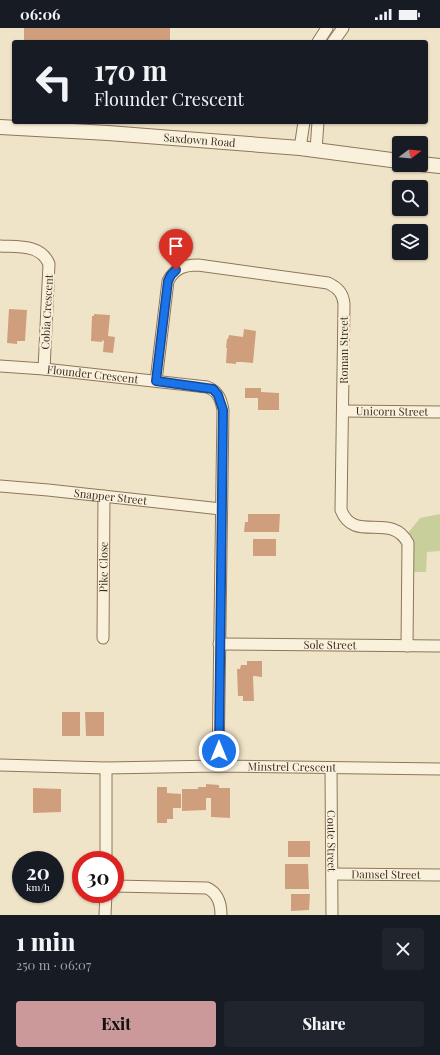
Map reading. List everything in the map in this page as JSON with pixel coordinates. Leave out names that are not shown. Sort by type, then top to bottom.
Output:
[{"type":"street","points":[[319,40],[327,28]]},
{"type":"street","points":[[334,40],[343,28]]},
{"type":"street","points":[[300,148],[304,124]]},
{"type":"street","points":[[316,150],[318,124]]},
{"type":"street","name":"Saxdown Road","points":[[0,127],[108,133],[300,148],[392,159]]},
{"type":"street","points":[[428,165],[440,166]]},
{"type":"street","name":"Cobia Crescent","points":[[0,246],[36,249],[43,254],[49,264],[44,369]]},
{"type":"street","name":"Roman Street","points":[[156,381],[168,281],[171,275],[182,267],[198,265],[328,283],[335,286],[340,291],[344,304],[341,510],[347,521],[352,525],[358,527],[390,528],[398,531],[404,536],[408,544],[407,646]]},
{"type":"street","name":"Flounder Crescent","points":[[0,366],[44,369],[156,381],[213,389],[218,395],[223,410],[218,766]]},
{"type":"street","name":"Unicorn Street","points":[[343,411],[440,412]]},
{"type":"street","name":"Snapper Street","points":[[0,486],[221,509]]},
{"type":"street","name":"Pike Close","points":[[103,638],[104,496]]},
{"type":"street","name":"Sole Street","points":[[219,644],[440,646]]},
{"type":"street","name":"Minstrel Crescent","points":[[0,765],[106,768],[218,766],[440,769]]},
{"type":"street","points":[[106,768],[106,851]]},
{"type":"street","name":"Coute Street","points":[[331,768],[332,915]]},
{"type":"street","name":"Damsel Street","points":[[332,874],[440,874]]},
{"type":"street","points":[[124,886],[207,888],[216,894],[219,899],[221,915]]},
{"type":"street","points":[[105,915],[106,903]]},
{"type":"green space","points":[[440,514],[440,551],[427,552],[426,572],[414,572],[414,546],[408,533],[420,518]]},
{"type":"building","points":[[24,28],[170,28],[170,40],[24,40]]},
{"type":"building","points":[[9,309],[27,310],[25,341],[17,341],[17,344],[7,343]]},
{"type":"building","points":[[94,314],[110,315],[108,336],[115,337],[113,353],[103,352],[104,341],[91,341],[92,316],[94,316]]},
{"type":"building","points":[[244,329],[256,331],[253,363],[226,363],[226,348],[229,335],[243,337]]},
{"type":"building","points":[[245,388],[261,388],[261,392],[279,393],[279,410],[258,410],[258,398],[245,398]]},
{"type":"building","points":[[248,514],[280,514],[279,532],[244,532],[245,522],[248,522]]},
{"type":"building","points":[[253,539],[276,539],[276,556],[253,556]]},
{"type":"building","points":[[247,661],[262,661],[262,677],[253,676],[254,701],[243,701],[243,696],[238,696],[237,669],[240,669],[241,665],[247,665]]},
{"type":"building","points":[[62,712],[80,712],[80,736],[62,736]]},
{"type":"building","points":[[85,712],[104,712],[104,736],[86,736]]},
{"type":"building","points":[[206,784],[219,785],[219,788],[230,788],[230,818],[211,817],[211,798],[206,798],[206,810],[182,811],[182,789],[198,789],[198,787],[206,787]]},
{"type":"building","points":[[157,787],[167,787],[167,793],[181,794],[181,808],[173,808],[173,819],[167,819],[167,823],[157,823]]},
{"type":"building","points":[[33,788],[61,789],[61,812],[33,813]]},
{"type":"building","points":[[288,841],[310,841],[310,857],[288,857]]},
{"type":"building","points":[[285,864],[308,864],[309,889],[285,889]]},
{"type":"building","points":[[291,894],[310,894],[309,910],[291,911]]},
{"type":"route","points":[[176,270],[168,281],[156,381],[213,389],[221,401],[223,410],[219,751]]}]
